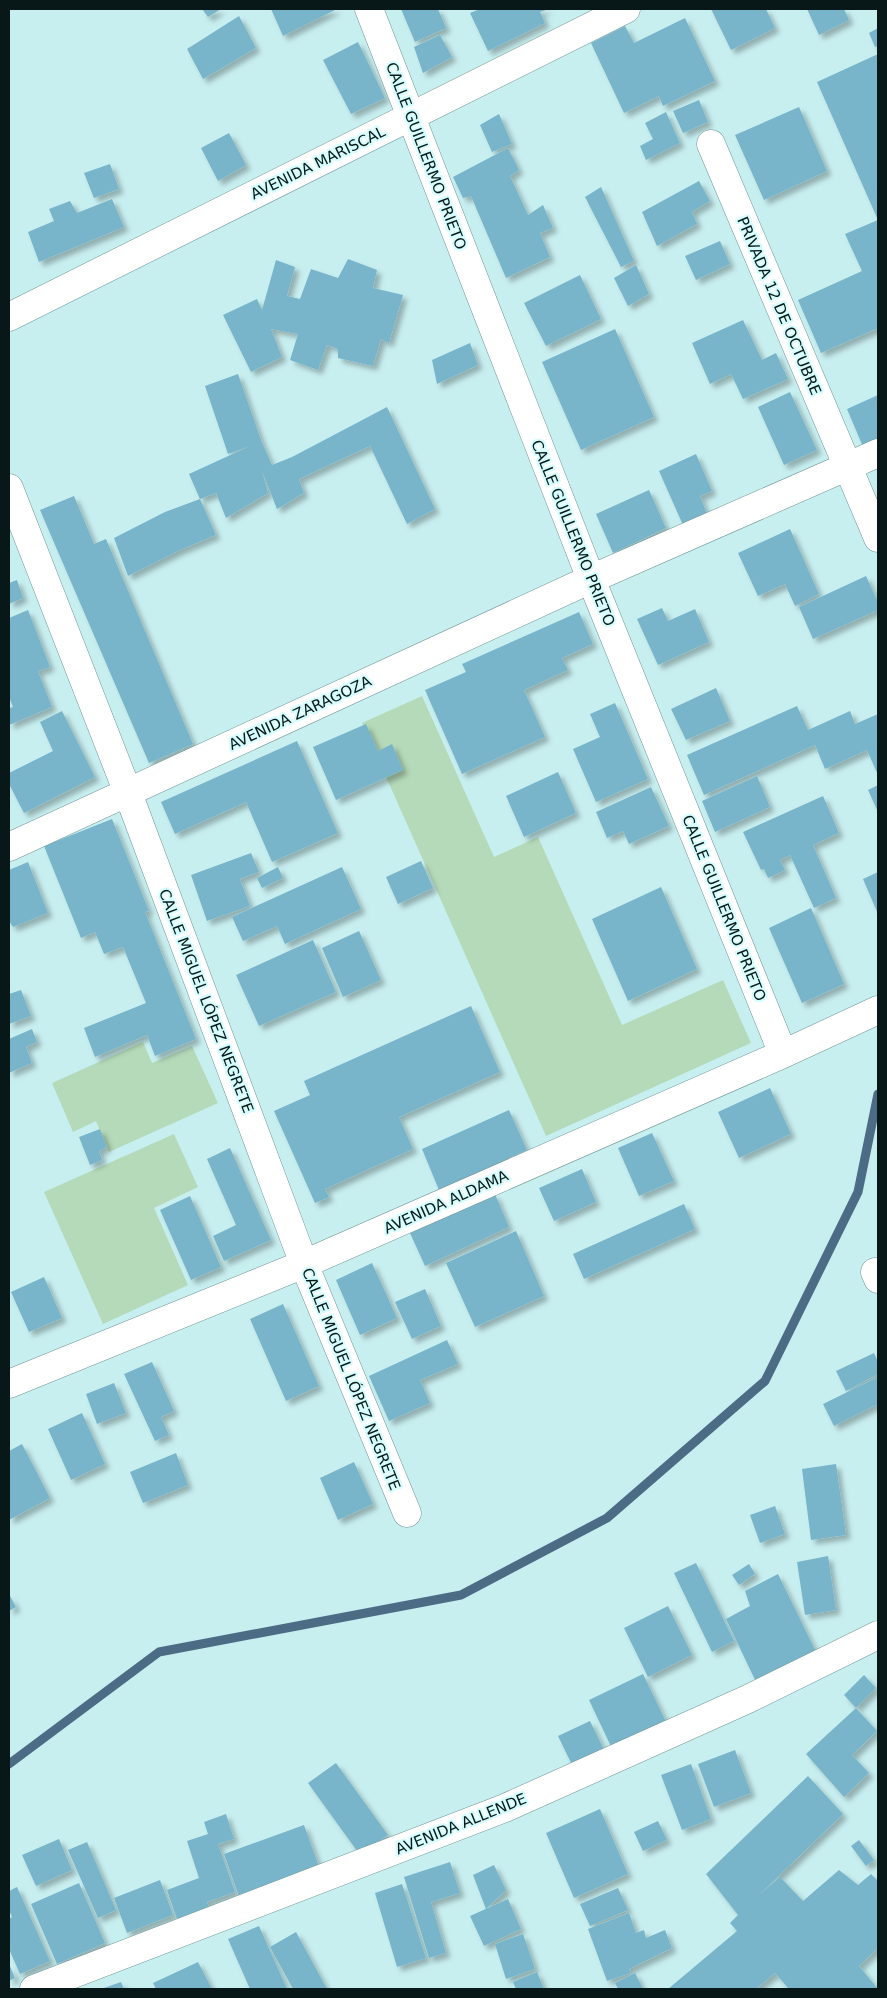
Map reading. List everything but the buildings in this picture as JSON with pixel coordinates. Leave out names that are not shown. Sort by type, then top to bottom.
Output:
[{"type":"street","name":"CALLE GUILLERMO PRIETO","points":[[369,9],[591,579],[783,1054]]},
{"type":"street","name":"AVENIDA MARISCAL","points":[[9,317],[626,9]]},
{"type":"street","name":"PRIVADA 12 DE OCTUBRE","points":[[711,144],[878,538]]},
{"type":"street","points":[[847,467],[878,453]]},
{"type":"street","name":"AVENIDA ZARAGOZA","points":[[9,847],[591,579],[847,467]]},
{"type":"street","name":"CALLE MIGUEL LÓPEZ NEGRETE","points":[[9,488],[128,793],[304,1264],[407,1513]]},
{"type":"street","name":"AVENIDA ALDAMA","points":[[9,1384],[304,1264],[783,1054],[878,1010]]},
{"type":"street","name":"AVENIDA ALLENDE","points":[[34,1989],[505,1808],[748,1699],[878,1635]]},
{"type":"green space","points":[[422,696],[494,857],[538,837],[622,1025],[723,980],[751,1043],[546,1136],[362,723]]},
{"type":"green space","points":[[143,1042],[152,1063],[192,1046],[218,1103],[109,1152],[96,1121],[73,1132],[52,1083]]},
{"type":"green space","points":[[174,1134],[198,1187],[154,1208],[188,1285],[103,1324],[44,1192]]},
{"type":"waterway","points":[[9,1764],[159,1652],[461,1595],[607,1518],[765,1381],[858,1192],[878,1094]]}]
